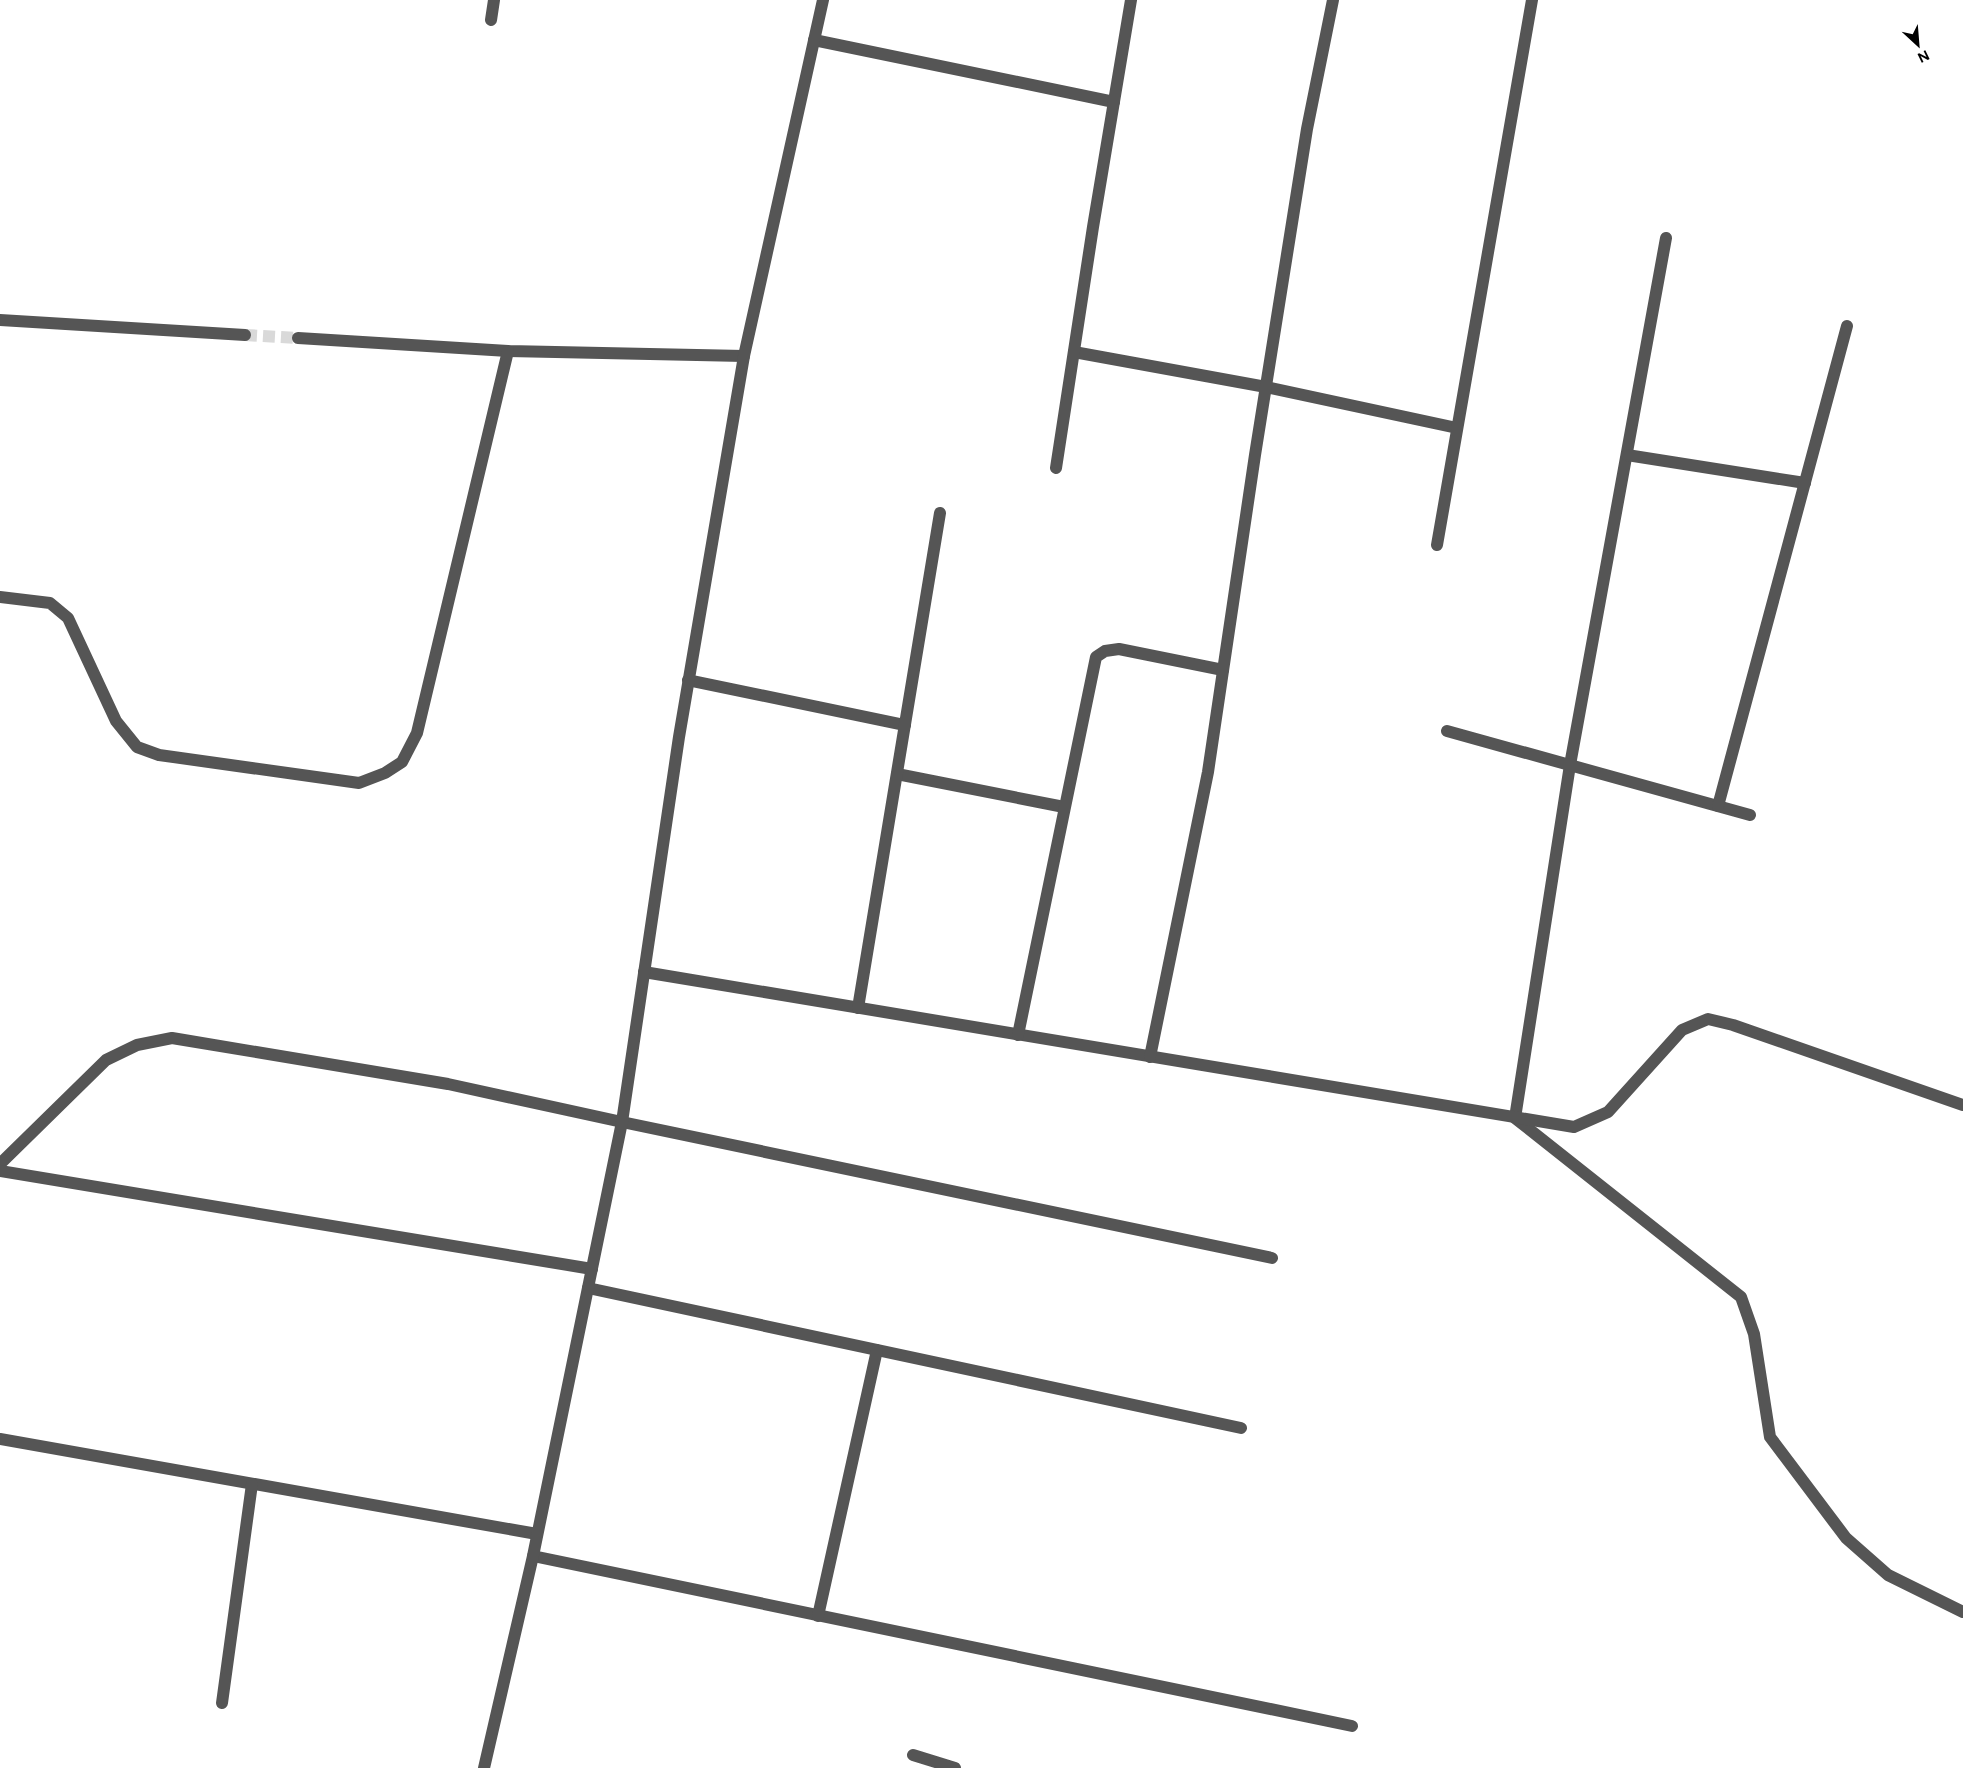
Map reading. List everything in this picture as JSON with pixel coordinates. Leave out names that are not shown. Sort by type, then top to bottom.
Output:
[{"type":"street","points":[[490,20],[494,0]]},
{"type":"street","points":[[484,1768],[537,1534],[622,1122],[688,680],[744,356],[823,0]]},
{"type":"street","points":[[1056,468],[1131,0]]},
{"type":"street","points":[[1150,1057],[1208,772],[1307,129],[1333,0]]},
{"type":"street","points":[[1437,545],[1532,0]]},
{"type":"street","points":[[814,40],[1114,102]]},
{"type":"street","points":[[1515,1118],[1570,765],[1666,238]]},
{"type":"street","points":[[0,320],[245,335]]},
{"type":"street","points":[[1718,806],[1847,326]]},
{"type":"street","points":[[298,338],[508,350],[744,356]]},
{"type":"street","points":[[0,597],[50,603],[68,618],[116,721],[137,747],[159,755],[359,783],[385,773],[402,762],[417,733],[508,350]]},
{"type":"street","points":[[1074,352],[1266,387],[1457,428]]},
{"type":"street","points":[[1627,455],[1805,483]]},
{"type":"street","points":[[858,1008],[940,513]]},
{"type":"street","points":[[1018,1035],[1096,657],[1105,650],[1119,649],[1223,670]]},
{"type":"street","points":[[688,680],[905,724]]},
{"type":"street","points":[[1447,731],[1750,815]]},
{"type":"street","points":[[897,774],[1064,807]]},
{"type":"street","points":[[644,972],[1574,1127],[1608,1112],[1682,1030],[1708,1019],[1734,1025],[1963,1105]]},
{"type":"street","points":[[0,1164],[106,1060],[137,1045],[172,1038],[448,1084],[1272,1258]]},
{"type":"street","points":[[1515,1118],[1741,1297],[1754,1334],[1770,1437],[1846,1538],[1888,1575],[1963,1612]]},
{"type":"street","points":[[0,1171],[592,1269]]},
{"type":"street","points":[[588,1288],[1241,1428]]},
{"type":"street","points":[[818,1616],[877,1350]]},
{"type":"street","points":[[0,1439],[537,1534]]},
{"type":"street","points":[[222,1703],[252,1484]]},
{"type":"street","points":[[532,1556],[1352,1726]]},
{"type":"street","points":[[913,1755],[955,1768]]},
{"type":"tunnel","points":[[245,335],[298,338]]}]
